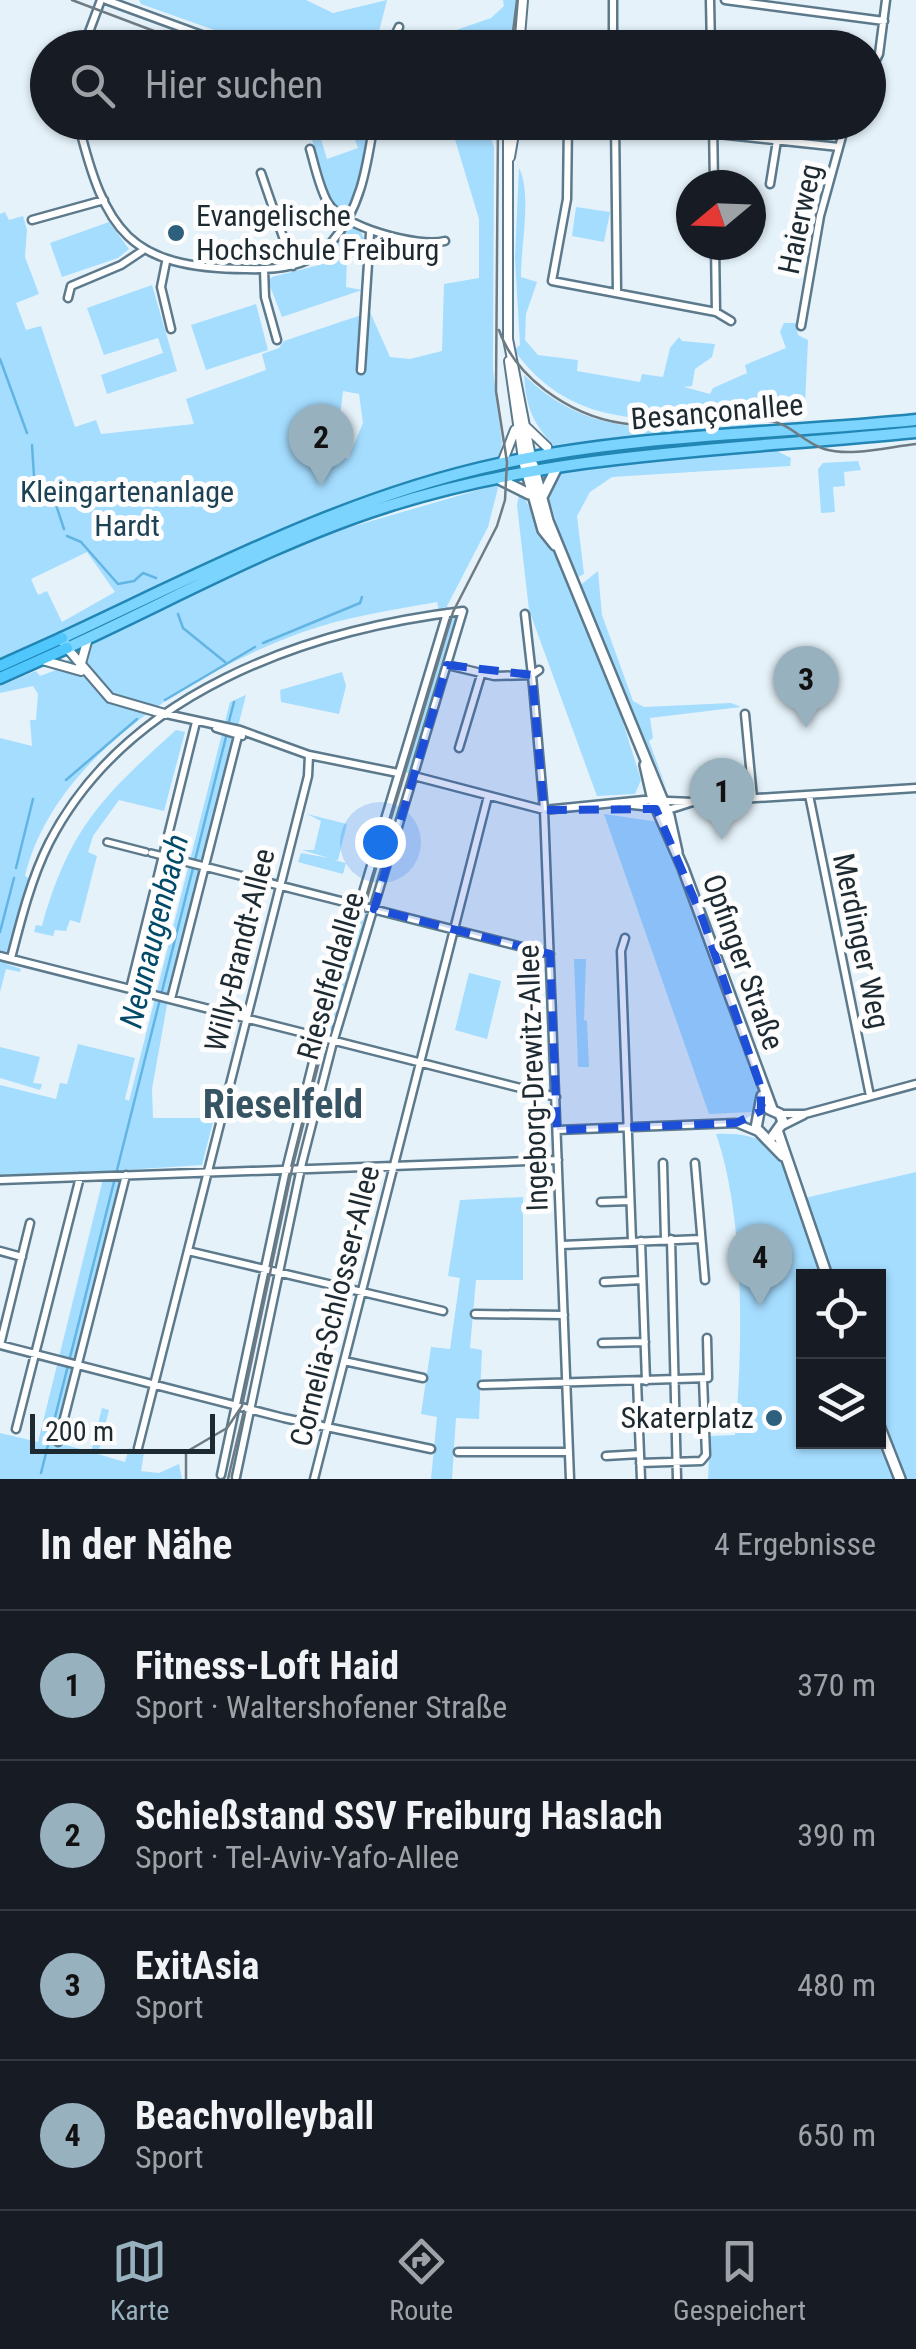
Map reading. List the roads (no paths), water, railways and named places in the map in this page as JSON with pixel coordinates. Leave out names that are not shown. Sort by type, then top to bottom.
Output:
[{"type":"highway","points":[[0,678],[42,660],[64,643]]},
{"type":"highway","points":[[0,666],[64,643]]},
{"type":"main road","name":"Besançonallee","points":[[64,643],[313,523],[418,484],[562,452],[916,420]]},
{"type":"main road","name":"Besançonallee","points":[[486,482],[559,465],[916,432]]},
{"type":"main road","points":[[547,447],[562,452]]},
{"type":"main road","name":"Opfinger Straße","points":[[527,458],[536,498],[644,755],[767,1113],[780,1130],[786,1160],[825,1269]]},
{"type":"main road","points":[[64,643],[88,638],[316,532],[384,507],[501,480],[536,498],[559,465]]},
{"type":"main road","name":"Opfinger Straße","points":[[659,804],[674,822],[677,852]]},
{"type":"main road","name":"Opfinger Straße","points":[[767,1113],[761,1134],[786,1160]]},
{"type":"main road","points":[[761,1134],[780,1130]]},
{"type":"main road","points":[[886,1444],[900,1479]]},
{"type":"street","points":[[91,30],[104,0],[179,30]]},
{"type":"street","points":[[521,30],[523,0]]},
{"type":"street","points":[[613,30],[614,0]]},
{"type":"street","points":[[710,0],[711,30]]},
{"type":"street","points":[[725,0],[884,21]]},
{"type":"street","points":[[883,30],[886,0]]},
{"type":"street","points":[[84,140],[116,224],[142,250],[166,262],[206,269],[293,266],[328,247],[350,217],[365,177],[371,140]]},
{"type":"street","name":"Opfinger Straße","points":[[506,140],[505,292],[510,356],[527,458]]},
{"type":"street","name":"Opfinger Straße","points":[[508,162],[512,140]]},
{"type":"street","points":[[568,140],[567,199],[552,282],[716,312],[731,321]]},
{"type":"street","points":[[616,140],[617,293]]},
{"type":"street","points":[[712,140],[713,170]]},
{"type":"street","points":[[767,140],[839,147]]},
{"type":"street","name":"Haierweg","points":[[801,326],[820,216],[841,140]]},
{"type":"street","points":[[770,184],[776,141]]},
{"type":"street","points":[[310,149],[327,200],[370,233],[430,244],[445,241]]},
{"type":"street","points":[[261,173],[293,266]]},
{"type":"street","points":[[32,220],[104,200]]},
{"type":"street","points":[[362,370],[370,233]]},
{"type":"street","points":[[68,298],[71,286],[121,265],[142,250]]},
{"type":"street","points":[[715,260],[716,312]]},
{"type":"street","points":[[166,262],[161,287],[171,329]]},
{"type":"street","points":[[264,269],[265,297],[277,340]]},
{"type":"street","points":[[502,463],[520,424],[547,447]]},
{"type":"street","name":"Rieselfeldallee","points":[[221,1475],[271,1272],[298,1169],[327,1039],[358,905],[447,613],[463,611],[374,909],[327,1039],[286,1170],[271,1272],[252,1409],[236,1478]]},
{"type":"street","points":[[11,958],[38,868],[74,802],[110,758],[165,714],[255,665],[294,650],[376,625],[447,613]]},
{"type":"street","name":"Ingeborg-Drewitz-Allee","points":[[525,614],[536,673],[544,810],[570,1479]]},
{"type":"street","points":[[79,669],[88,638]]},
{"type":"street","points":[[64,643],[79,669],[118,702],[254,736],[309,755],[398,773]]},
{"type":"street","points":[[42,660],[79,669]]},
{"type":"street","points":[[446,665],[481,674],[536,673]]},
{"type":"street","points":[[459,748],[481,674]]},
{"type":"street","points":[[745,714],[753,798]]},
{"type":"street","points":[[130,989],[196,722]]},
{"type":"street","points":[[170,999],[230,731]]},
{"type":"street","name":"Willy-Brandt-Allee","points":[[138,1448],[311,765],[309,755]]},
{"type":"street","points":[[414,776],[544,810],[916,788]]},
{"type":"street","name":"Cornelia-Schlosser-Allee","points":[[314,1479],[488,796]]},
{"type":"street","name":"Merdinger Weg","points":[[809,796],[870,1096]]},
{"type":"street","points":[[674,822],[683,807],[693,802]]},
{"type":"street","points":[[659,804],[683,807]]},
{"type":"street","points":[[107,842],[550,954]]},
{"type":"street","points":[[625,938],[621,951],[630,1201],[642,1280],[646,1381]]},
{"type":"street","points":[[0,956],[556,1097]]},
{"type":"street","points":[[558,1130],[736,1124],[767,1113],[805,1114],[916,1084]]},
{"type":"street","points":[[780,1130],[805,1114]]},
{"type":"street","points":[[736,1124],[761,1134]]},
{"type":"street","points":[[0,1180],[558,1160]]},
{"type":"street","points":[[663,1163],[677,1479]]},
{"type":"street","points":[[695,1163],[705,1280]]},
{"type":"street","points":[[58,1442],[72,1363],[119,1175]]},
{"type":"street","points":[[16,1429],[80,1177]]},
{"type":"street","points":[[600,1202],[630,1201]]},
{"type":"street","points":[[30,1224],[0,1345],[327,1428],[430,1449]]},
{"type":"street","points":[[562,1244],[700,1239]]},
{"type":"street","points":[[0,1251],[22,1257]]},
{"type":"street","points":[[188,1252],[443,1311]]},
{"type":"street","points":[[604,1282],[642,1280]]},
{"type":"street","points":[[475,1314],[564,1314]]},
{"type":"street","points":[[606,1456],[676,1461],[701,1460],[706,1455],[707,1338]]},
{"type":"street","points":[[602,1344],[644,1342]]},
{"type":"street","points":[[344,1361],[423,1378]]},
{"type":"street","points":[[482,1384],[705,1379]]},
{"type":"street","points":[[637,1381],[641,1479]]},
{"type":"street","points":[[458,1452],[569,1452]]},
{"type":"waterway","name":"Neunaugenbach","points":[[0,359],[27,433]]},
{"type":"waterway","name":"Neunaugenbach","points":[[32,445],[34,476],[56,505],[64,529]]},
{"type":"waterway","name":"Neunaugenbach","points":[[67,536],[81,542],[118,584],[134,581],[143,573],[156,578]]},
{"type":"waterway","points":[[263,643],[360,603],[362,597]]},
{"type":"waterway","name":"Neunaugenbach","points":[[178,614],[183,628],[225,662]]},
{"type":"waterway","points":[[165,700],[255,647]]},
{"type":"waterway","name":"Neunaugenbach","points":[[228,725],[234,702]]},
{"type":"waterway","points":[[66,780],[137,719]]},
{"type":"waterway","name":"Neunaugenbach","points":[[117,1170],[227,733]]},
{"type":"waterway","points":[[16,868],[33,799]]},
{"type":"waterway","points":[[0,932],[14,878]]},
{"type":"waterway","name":"Neunaugenbach","points":[[41,1473],[114,1182]]},
{"type":"tram line","points":[[72,0],[151,30]]},
{"type":"tram line","points":[[513,30],[517,0]]},
{"type":"tram line","points":[[186,1479],[186,1452],[227,1428],[242,1406],[292,1169],[325,1038],[453,612],[497,526],[505,500],[507,462],[496,391],[498,140]]},
{"type":"tram line","points":[[499,330],[512,356],[537,384],[573,408],[601,419],[654,425],[769,421],[835,451],[916,444]]},
{"type":"tram line","points":[[228,1479],[244,1411]]},
{"type":"place","name":"Evangelische Hochschule Freiburg","points":[[176,233]]},
{"type":"place","name":"Schießstand SSV Freiburg Haslach","points":[[321,486]]},
{"type":"place","name":"ExitAsia","points":[[806,728]]},
{"type":"place","name":"Fitness-Loft Haid","points":[[722,840]]},
{"type":"place","name":"Beachvolleyball","points":[[760,1306]]},
{"type":"place","name":"Skaterplatz","points":[[774,1418]]},
{"type":"district","name":"Rieselfeld","points":[[283,1104]]},
{"type":"park label","name":"Kleingartenanlage Hardt","points":[[127,509]]}]
